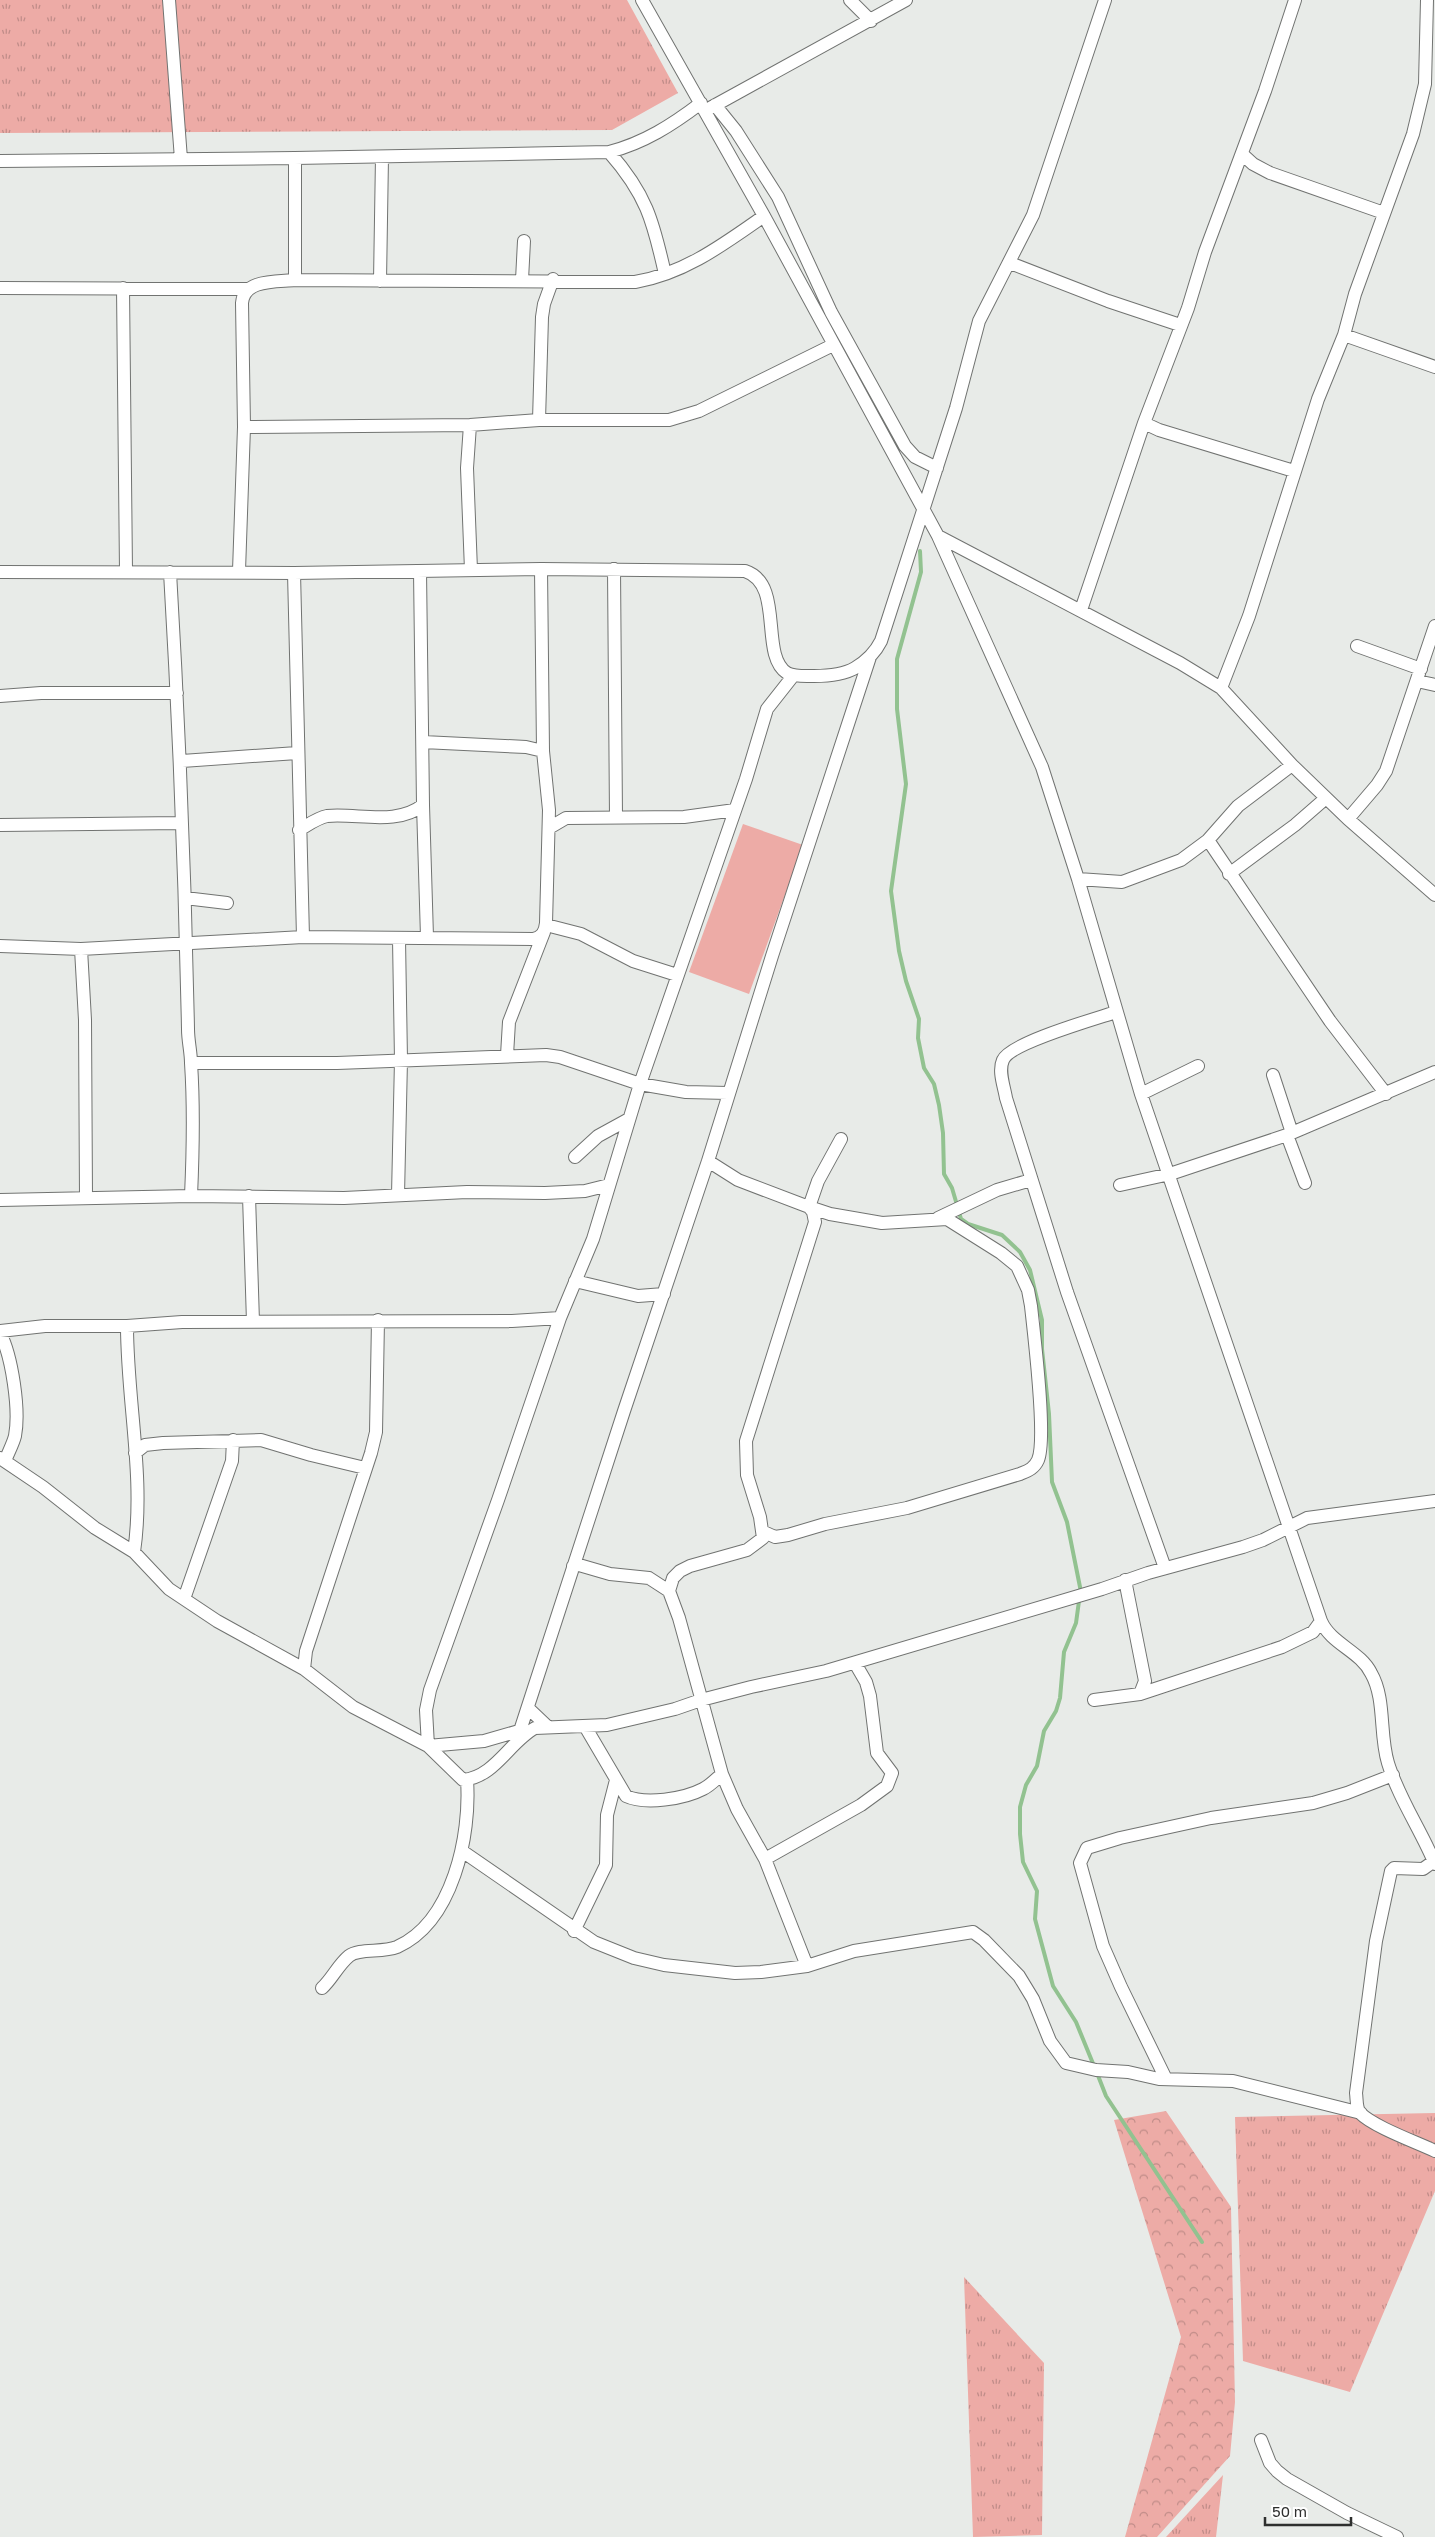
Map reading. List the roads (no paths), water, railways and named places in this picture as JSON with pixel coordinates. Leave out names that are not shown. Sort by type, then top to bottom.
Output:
[{"type":"street","points":[[169,0],[181,159]]},
{"type":"street","points":[[642,0],[707,106],[833,345],[938,536],[1042,767],[1078,879],[1141,1094],[1170,1174],[1321,1621],[1330,1635],[1354,1654],[1372,1673],[1378,1696],[1388,1763],[1407,1809],[1435,1863],[1423,1870],[1394,1868],[1391,1871],[1376,1941],[1357,2085],[1357,2107],[1361,2113]]},
{"type":"street","points":[[850,0],[871,21]]},
{"type":"street","points":[[0,161],[382,157],[609,152],[638,144],[676,122],[871,21],[906,0]]},
{"type":"street","points":[[516,1744],[573,1566],[708,1161],[870,657],[881,641],[897,597],[922,510],[937,468],[979,321],[992,292],[1010,263],[1034,215],[1086,51],[1105,0]]},
{"type":"street","points":[[1081,610],[1144,423],[1242,154],[1295,0]]},
{"type":"street","points":[[1221,688],[1249,616],[1318,398],[1344,335],[1355,294],[1373,248],[1430,83],[1431,65],[1427,0]]},
{"type":"street","points":[[707,106],[736,131],[778,197],[831,312],[905,446],[915,457],[937,468]]},
{"type":"street","points":[[623,168],[638,144]]},
{"type":"street","points":[[609,152],[623,168],[651,216],[665,274]]},
{"type":"street","points":[[1242,154],[1253,164],[1270,173],[1384,213]]},
{"type":"street","points":[[380,280],[382,157]]},
{"type":"street","points":[[295,158],[295,280]]},
{"type":"street","points":[[0,288],[247,289],[258,284],[295,280],[553,280],[629,282],[665,274],[708,254],[764,216]]},
{"type":"street","points":[[522,280],[524,241]]},
{"type":"street","points":[[1010,263],[1108,301],[1180,325]]},
{"type":"street","points":[[538,420],[542,317],[544,304],[553,280]]},
{"type":"street","points":[[123,288],[126,571]]},
{"type":"street","points":[[239,571],[244,427],[242,304],[243,294],[247,289]]},
{"type":"street","points":[[1344,335],[1435,367]]},
{"type":"street","points":[[244,427],[470,425],[538,420],[650,421],[687,416],[833,345]]},
{"type":"street","points":[[1144,423],[1159,430],[1294,471]]},
{"type":"street","points":[[470,425],[467,468],[471,570]]},
{"type":"street","points":[[938,536],[1180,663],[1221,688],[1292,765],[1326,798],[1435,895]]},
{"type":"street","points":[[0,572],[239,571],[294,573],[541,569],[748,571],[758,579],[765,594],[777,659],[784,670],[794,676],[840,673],[852,670],[870,657]]},
{"type":"street","points":[[507,1055],[510,1022],[545,929],[549,810],[543,751],[544,642],[541,569]]},
{"type":"street","points":[[614,569],[616,818]]},
{"type":"street","points":[[420,571],[424,742],[423,805],[428,937]]},
{"type":"street","points":[[170,572],[182,761],[181,823],[188,941],[188,1034],[191,1063],[191,1196]]},
{"type":"street","points":[[294,573],[303,937]]},
{"type":"street","points":[[1348,819],[1377,786],[1386,771],[1435,626]]},
{"type":"street","points":[[1357,646],[1419,675],[1435,685]]},
{"type":"street","points":[[428,1746],[426,1710],[430,1690],[498,1500],[560,1318],[593,1239],[640,1084],[735,810],[767,709],[794,676]]},
{"type":"street","points":[[0,696],[41,693],[177,692]]},
{"type":"street","points":[[424,742],[526,746],[543,751]]},
{"type":"street","points":[[182,761],[297,753]]},
{"type":"street","points":[[1078,879],[1115,882],[1130,880],[1181,860],[1208,840],[1238,806],[1292,765]]},
{"type":"street","points":[[1229,874],[1273,842],[1326,798]]},
{"type":"street","points":[[299,830],[327,816],[399,816],[414,812],[423,805]]},
{"type":"street","points":[[549,810],[566,818],[684,818],[735,810]]},
{"type":"street","points":[[549,828],[566,818]]},
{"type":"street","points":[[0,825],[181,823]]},
{"type":"street","points":[[1208,840],[1229,874],[1330,1021],[1386,1094]]},
{"type":"street","points":[[185,898],[227,903]]},
{"type":"street","points":[[0,946],[81,948],[188,941],[303,937],[533,939],[545,929],[581,934],[633,961],[677,976]]},
{"type":"street","points":[[398,1195],[401,1060],[399,939]]},
{"type":"street","points":[[81,948],[85,1020],[86,1198]]},
{"type":"street","points":[[1116,1012],[1022,1044],[1004,1057],[1001,1068],[1006,1098],[1067,1292],[1165,1568]]},
{"type":"street","points":[[191,1063],[401,1060],[507,1055],[554,1056],[640,1084],[686,1092],[728,1094]]},
{"type":"street","points":[[1141,1094],[1198,1066]]},
{"type":"street","points":[[1120,1185],[1170,1174],[1290,1134],[1435,1072]]},
{"type":"street","points":[[1273,1075],[1305,1183]]},
{"type":"street","points":[[575,1157],[598,1136],[629,1119]]},
{"type":"street","points":[[809,1207],[818,1181],[841,1139]]},
{"type":"street","points":[[708,1161],[738,1180],[830,1214],[882,1223],[938,1218],[951,1221],[1008,1258],[1017,1266],[1024,1281],[1031,1306],[1040,1413],[1038,1460],[1032,1468],[1020,1474],[907,1508],[825,1524],[775,1537],[764,1532]]},
{"type":"street","points":[[938,1218],[997,1190],[1031,1180]]},
{"type":"street","points":[[0,1200],[191,1196],[344,1198],[467,1192],[585,1191],[609,1184]]},
{"type":"street","points":[[249,1196],[253,1322]]},
{"type":"street","points":[[807,1966],[765,1859],[737,1809],[722,1774],[669,1591],[673,1578],[680,1571],[690,1566],[748,1550],[763,1538],[764,1532],[747,1475],[746,1442],[815,1228],[814,1214],[809,1207]]},
{"type":"street","points":[[575,1281],[638,1296],[664,1294]]},
{"type":"street","points":[[560,1318],[512,1321],[182,1322],[127,1326],[45,1326],[0,1332],[8,1357],[16,1421],[15,1436],[2,1459],[43,1487],[95,1528],[134,1552],[169,1589],[217,1621],[304,1669],[353,1707],[428,1746],[460,1779],[466,1780],[488,1769],[527,1732],[535,1728],[586,1728],[644,1717],[701,1700],[826,1672],[1165,1568],[1243,1547],[1316,1516],[1435,1501]]},
{"type":"street","points":[[304,1669],[306,1651],[376,1432],[378,1320]]},
{"type":"street","points":[[127,1326],[127,1357],[135,1453],[136,1536],[134,1552]]},
{"type":"street","points":[[184,1599],[232,1461],[233,1440]]},
{"type":"street","points":[[135,1453],[145,1445],[261,1440],[365,1468]]},
{"type":"street","points":[[573,1566],[588,1567],[610,1574],[649,1578],[669,1591]]},
{"type":"street","points":[[1125,1580],[1146,1683],[1140,1694]]},
{"type":"street","points":[[1094,1700],[1140,1694],[1301,1640],[1314,1632],[1321,1621]]},
{"type":"street","points":[[765,1859],[861,1805],[883,1790],[892,1778],[892,1773],[877,1753],[870,1696],[866,1682],[855,1662]]},
{"type":"street","points":[[528,1708],[548,1727]]},
{"type":"street","points":[[586,1728],[626,1796],[636,1801],[651,1801],[702,1790],[722,1774]]},
{"type":"street","points":[[428,1746],[484,1741],[519,1731]]},
{"type":"street","points":[[1166,2079],[1120,1987],[1104,1946],[1080,1863],[1088,1848],[1120,1838],[1211,1818],[1313,1803],[1347,1794],[1393,1775]]},
{"type":"street","points":[[322,1988],[349,1956],[361,1952],[384,1952],[410,1940],[422,1929],[439,1907],[454,1875],[462,1851],[468,1795],[466,1780]]},
{"type":"street","points":[[574,1931],[606,1865],[607,1815],[616,1780]]},
{"type":"street","points":[[462,1851],[574,1931],[622,1954],[672,1966],[735,1973],[807,1966],[854,1951],[973,1932],[984,1940],[1019,1976],[1033,1999],[1050,2040],[1066,2063],[1096,2070],[1128,2072],[1166,2079],[1233,2081],[1361,2113],[1378,2124],[1435,2151]]},
{"type":"street","points":[[1260,2440],[1276,2472],[1347,2513],[1397,2537]]},
{"type":"waterway","points":[[920,551],[921,572],[897,659],[897,709],[906,784],[891,891],[899,951],[906,981],[919,1019],[918,1038],[924,1068],[934,1084],[939,1105],[943,1133],[944,1174],[952,1188],[957,1205]]},
{"type":"waterway","points":[[959,1212],[961,1219],[968,1224],[1002,1235],[1020,1252],[1030,1270],[1042,1320],[1042,1349],[1049,1414],[1052,1482],[1067,1522],[1081,1592]]},
{"type":"waterway","points":[[1079,1601],[1076,1623],[1064,1652],[1060,1698],[1056,1711],[1044,1731],[1037,1766],[1026,1785],[1020,1807],[1020,1834],[1023,1862],[1037,1891],[1035,1919],[1053,1986],[1076,2022],[1094,2066]]},
{"type":"waterway","points":[[1097,2073],[1106,2096],[1202,2242]]}]
